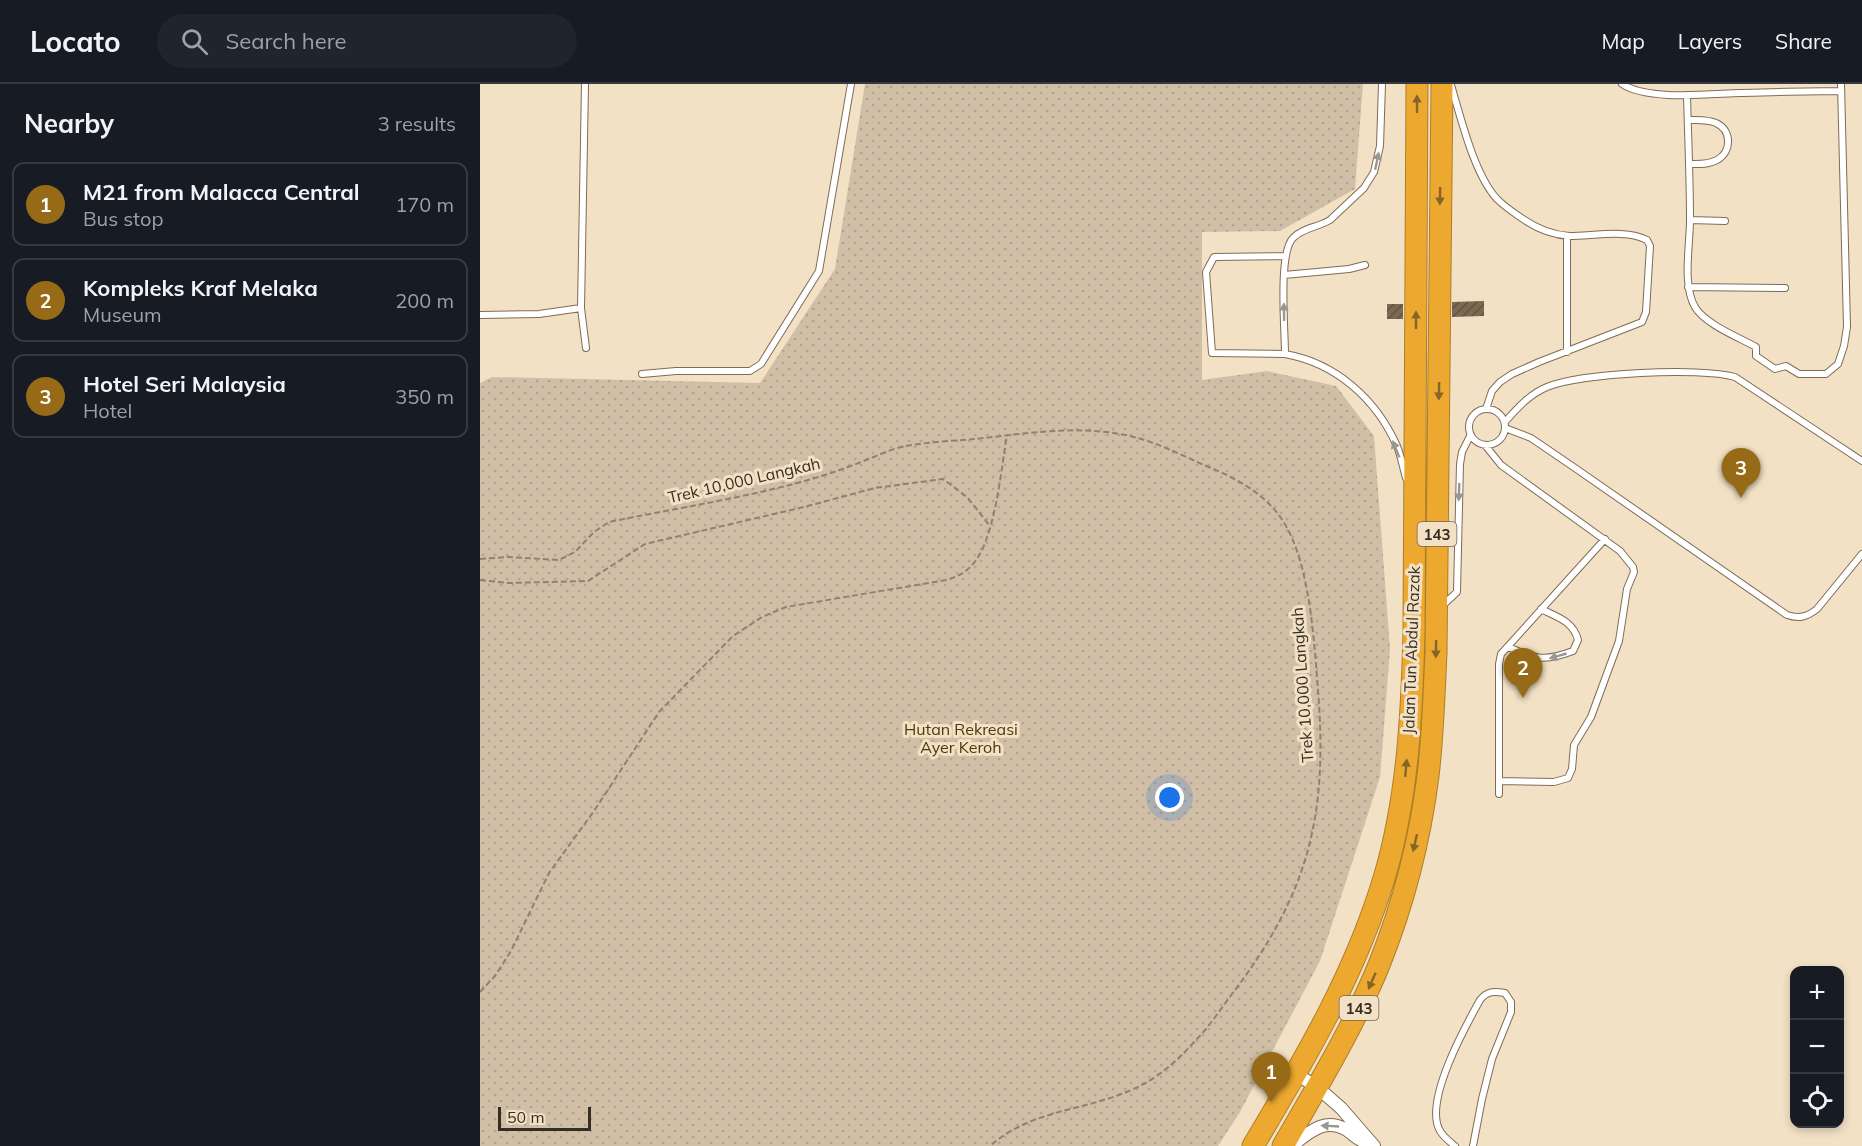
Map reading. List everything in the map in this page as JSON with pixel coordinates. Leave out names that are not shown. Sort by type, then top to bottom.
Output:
[{"type":"highway","name":"Jalan Tun Abdul Razak","points":[[1253,1146],[1335,1003],[1360,946],[1385,875],[1404,781],[1412,688],[1417,84]]},
{"type":"highway","name":"Jalan Tun Abdul Razak","points":[[1283,1146],[1317,1087],[1379,965],[1393,927],[1422,816],[1430,755],[1436,612],[1442,84]]},
{"type":"street","points":[[1296,1074],[1317,1087],[1341,1108],[1372,1144]]},
{"type":"street","points":[[1292,1146],[1311,1130],[1325,1124],[1341,1127],[1358,1139],[1372,1144]]},
{"type":"lane","points":[[585,84],[581,308],[586,348]]},
{"type":"lane","points":[[642,374],[676,371],[750,371],[761,364],[819,271],[850,84]]},
{"type":"lane","points":[[1285,354],[1284,275],[1287,244],[1300,232],[1323,225],[1330,220],[1370,181],[1378,161],[1382,84]]},
{"type":"lane","points":[[1450,84],[1476,164],[1496,198],[1511,211],[1533,225],[1567,236],[1631,235],[1647,240],[1650,246],[1647,312],[1642,322],[1539,362],[1500,382],[1492,391],[1486,408]]},
{"type":"lane","points":[[1622,84],[1636,91],[1687,94],[1841,87],[1847,327],[1838,364],[1826,374],[1799,374],[1786,366],[1775,369],[1756,356],[1756,347],[1705,318],[1690,298],[1688,287],[1690,220],[1687,94]]},
{"type":"lane","points":[[1688,120],[1706,120],[1716,123],[1725,130],[1729,141],[1726,151],[1718,160],[1706,164],[1689,164]]},
{"type":"lane","points":[[1690,220],[1725,220]]},
{"type":"lane","points":[[1567,236],[1567,352]]},
{"type":"lane","points":[[1285,256],[1214,257],[1206,272],[1212,353],[1296,356],[1331,371],[1355,386],[1372,406],[1397,447],[1415,504]]},
{"type":"lane","points":[[1284,275],[1349,269],[1365,264]]},
{"type":"lane","points":[[1688,287],[1785,288]]},
{"type":"lane","points":[[480,315],[516,315],[581,308]]},
{"type":"lane","points":[[1485,445],[1496,443],[1501,439],[1505,425],[1519,406],[1535,393],[1548,387],[1567,381],[1618,375],[1711,372],[1735,377],[1862,462]]},
{"type":"lane","points":[[1499,781],[1554,782],[1568,778],[1572,769],[1574,745],[1591,717],[1619,641],[1627,589],[1634,572],[1633,567],[1620,551],[1502,465],[1485,445],[1470,436],[1468,430],[1470,418],[1480,410],[1486,408],[1498,412],[1505,425],[1531,438],[1793,618],[1808,616],[1817,609],[1862,554]]},
{"type":"lane","points":[[1436,612],[1457,591],[1460,464],[1462,452],[1470,436]]},
{"type":"lane","points":[[1499,794],[1499,664],[1501,654],[1605,539]]},
{"type":"lane","points":[[1508,647],[1528,656],[1545,659],[1573,651],[1578,640],[1574,629],[1566,621],[1541,609]]},
{"type":"lane","points":[[1455,1146],[1438,1129],[1436,1118],[1440,1089],[1455,1046],[1480,1000],[1485,994],[1494,991],[1505,993],[1511,1002],[1511,1012],[1492,1059],[1473,1146]]},
{"type":"path","name":"Trek 10,000 Langkah","points":[[480,559],[508,557],[559,560],[575,552],[594,532],[609,522],[800,483],[900,447],[1043,431],[1086,431],[1132,436],[1158,445],[1239,480],[1267,502],[1282,519],[1292,538],[1309,604],[1321,725],[1321,772],[1317,810],[1312,842],[1301,876],[1271,938],[1251,969],[1199,1037],[1174,1064],[1131,1090],[1015,1127],[990,1146]]},
{"type":"path","points":[[480,992],[495,976],[511,951],[549,873],[594,811],[647,728],[659,712],[733,636],[762,617],[786,607],[946,580],[960,575],[972,566],[980,554],[990,526],[1007,435]]},
{"type":"path","points":[[480,580],[508,583],[588,580],[645,544],[875,488],[943,479],[968,497],[990,526]]},
{"type":"green space","name":"Hutan Rekreasi Ayer Keroh","points":[[865,84],[1363,84],[1355,189],[1280,231],[1202,232],[1202,380],[1267,371],[1336,386],[1374,436],[1390,649],[1380,777],[1320,961],[1240,1112],[1218,1146],[480,1146],[480,383],[492,377],[760,383],[835,269]]},
{"type":"building","points":[[1484,301],[1484,316],[1452,317],[1452,302]]},
{"type":"building","points":[[1387,304],[1403,304],[1403,319],[1387,319]]},
{"type":"place","name":"Hotel Seri Malaysia","points":[[1741,498]]},
{"type":"place","name":"Kompleks Kraf Melaka","points":[[1523,698]]},
{"type":"place","name":"M21 from Malacca Central","points":[[1271,1102]]}]
